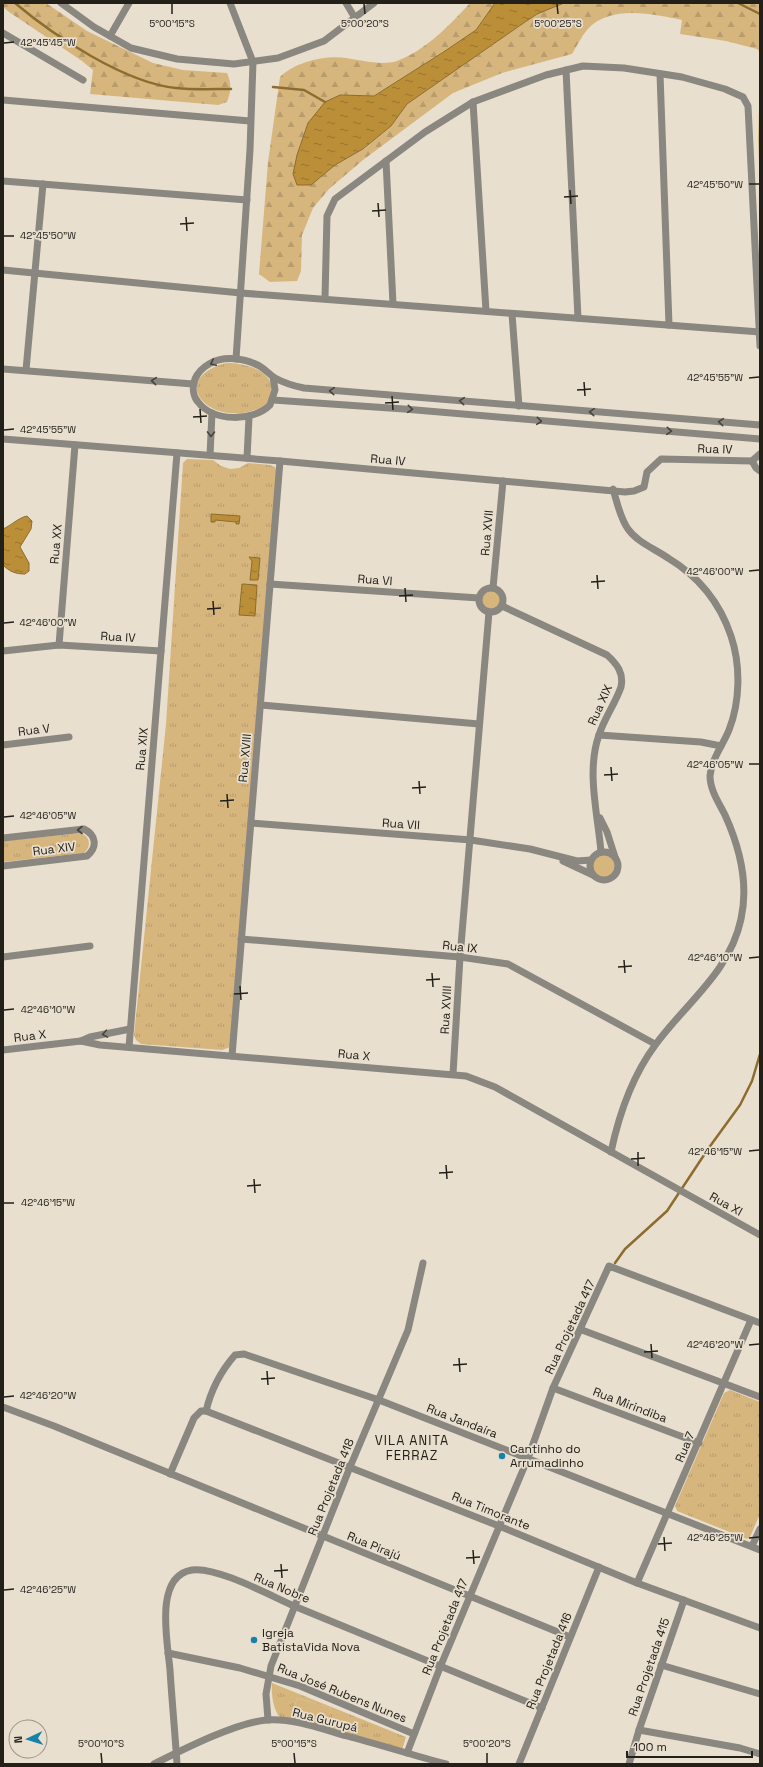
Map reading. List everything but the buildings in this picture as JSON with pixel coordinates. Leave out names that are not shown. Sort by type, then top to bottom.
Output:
[{"type":"street","points":[[61,3],[94,27],[131,48],[178,59],[234,64],[278,58],[324,41],[374,3]]},
{"type":"street","points":[[110,36],[129,3]]},
{"type":"street","points":[[230,3],[253,62],[247,200],[236,359]]},
{"type":"street","points":[[346,3],[355,18]]},
{"type":"street","points":[[3,36],[83,80]]},
{"type":"street","points":[[325,298],[326,216],[335,199],[425,132],[473,102],[546,75],[582,66],[624,68],[682,77],[725,89],[743,97],[748,106],[760,346]]},
{"type":"street","points":[[566,70],[578,318]]},
{"type":"street","points":[[660,74],[669,326]]},
{"type":"street","points":[[3,100],[250,121]]},
{"type":"street","points":[[473,102],[486,311]]},
{"type":"street","points":[[386,161],[393,304]]},
{"type":"street","points":[[3,181],[247,200]]},
{"type":"street","points":[[26,370],[43,184]]},
{"type":"street","points":[[3,270],[241,292],[760,332]]},
{"type":"street","points":[[512,314],[519,406]]},
{"type":"street","points":[[273,377],[275,390],[273,400],[266,409],[249,417],[230,417],[212,413],[198,402],[194,395],[193,384],[197,374],[213,362],[236,359],[255,363],[273,377],[304,388],[756,425],[752,438]]},
{"type":"street","points":[[3,368],[193,384]]},
{"type":"street","points":[[273,400],[404,409],[760,439]]},
{"type":"street","points":[[210,455],[212,413]]},
{"type":"street","points":[[247,458],[249,417]]},
{"type":"street","name":"Rua IV","points":[[3,439],[75,446],[247,458],[628,491],[644,486],[647,472],[661,459],[752,461]]},
{"type":"street","name":"Rua XX","points":[[59,645],[75,446]]},
{"type":"street","name":"Rua XIX","points":[[129,1047],[177,453]]},
{"type":"street","points":[[760,454],[752,461],[756,468],[760,471]]},
{"type":"street","name":"Rua XVIII","points":[[232,1056],[280,461]]},
{"type":"street","name":"Rua XVII","points":[[493,588],[504,481]]},
{"type":"street","points":[[611,1152],[618,1119],[631,1086],[655,1044],[722,967],[732,947],[742,918],[744,894],[742,867],[737,843],[710,783],[711,772],[734,713],[738,688],[734,644],[727,624],[717,606],[699,581],[683,568],[638,539],[628,529],[613,489]]},
{"type":"street","name":"Rua VI","points":[[270,584],[479,598]]},
{"type":"street","points":[[493,588],[502,595],[502,606],[496,611],[489,612],[480,606],[479,598],[482,591],[493,588]]},
{"type":"street","name":"Rua XIX","points":[[502,606],[607,655],[618,665],[622,679],[599,735],[593,772],[601,852]]},
{"type":"street","name":"Rua XVIII","points":[[453,1074],[460,957],[489,612]]},
{"type":"street","name":"Rua IV","points":[[3,651],[59,645],[161,651]]},
{"type":"street","points":[[260,705],[479,724]]},
{"type":"street","points":[[599,735],[701,742],[721,746]]},
{"type":"street","name":"Rua V","points":[[3,745],[69,737]]},
{"type":"street","name":"Rua XIX","points":[[598,813],[607,832],[616,858]]},
{"type":"street","name":"Rua VII","points":[[251,823],[471,840],[530,849],[548,854]]},
{"type":"street","name":"Rua XIV","points":[[3,838],[84,829],[93,836],[95,841],[92,852],[87,856],[3,866]]},
{"type":"street","points":[[548,854],[593,875],[600,880],[612,877],[618,867],[616,858],[609,853],[601,852],[595,855],[591,860],[590,867],[593,875]]},
{"type":"street","points":[[548,854],[577,861],[591,860]]},
{"type":"street","name":"Rua IX","points":[[242,939],[460,957],[508,964],[517,967],[655,1044]]},
{"type":"street","points":[[3,957],[90,946]]},
{"type":"street","points":[[81,1041],[90,1036],[130,1029]]},
{"type":"street","name":"Rua X","points":[[3,1050],[81,1041],[91,1044],[453,1074],[478,1080],[495,1087],[679,1190]]},
{"type":"street","name":"Rua XI","points":[[679,1190],[759,1232]]},
{"type":"street","name":"Rua Projetada 418","points":[[268,1720],[266,1694],[268,1675],[350,1467],[408,1330],[423,1263]]},
{"type":"street","name":"Rua Projetada 417","points":[[407,1753],[441,1665],[528,1458],[553,1388],[582,1330],[609,1266],[751,1320]]},
{"type":"street","points":[[751,1320],[760,1323]]},
{"type":"street","name":"Rua 7","points":[[637,1583],[669,1513],[751,1320]]},
{"type":"street","points":[[582,1330],[760,1397]]},
{"type":"street","name":"Rua Jandaíra","points":[[206,1411],[209,1400],[226,1365],[235,1355],[244,1354],[379,1400],[760,1550]]},
{"type":"street","name":"Rua Mirindiba","points":[[553,1388],[699,1443]]},
{"type":"street","name":"Rua Pirajú","points":[[3,1407],[570,1637]]},
{"type":"street","points":[[170,1474],[194,1418],[202,1411],[206,1411]]},
{"type":"street","name":"Rua Timorante","points":[[206,1411],[499,1526],[637,1583],[760,1628]]},
{"type":"street","points":[[752,1546],[760,1529]]},
{"type":"street","name":"Rua Projetada 416","points":[[519,1764],[599,1567]]},
{"type":"street","name":"Rua Nobre","points":[[177,1764],[165,1624],[166,1604],[172,1584],[184,1572],[196,1570],[208,1571],[256,1589],[542,1708]]},
{"type":"street","name":"Rua Projetada 415","points":[[629,1764],[639,1730],[684,1600]]},
{"type":"street","name":"Rua José Rubens Nunes","points":[[168,1653],[268,1675],[307,1688],[414,1734]]},
{"type":"street","points":[[661,1665],[760,1694]]},
{"type":"street","name":"Rua Gurupá","points":[[154,1764],[176,1752],[241,1726],[268,1720],[309,1725],[446,1764]]},
{"type":"street","points":[[639,1730],[740,1748],[760,1754]]},
{"type":"green space","points":[[3,3],[46,3],[87,31],[153,63],[183,70],[227,73],[230,81],[230,88],[227,102],[218,105],[90,94],[93,70],[9,12],[3,7]]},
{"type":"green space","points":[[470,3],[495,3],[476,30],[374,96],[340,95],[311,185],[335,165],[364,149],[391,126],[407,104],[537,14],[564,3],[760,3],[760,52],[757,49],[726,41],[680,34],[682,20],[658,15],[632,13],[607,17],[596,22],[587,30],[572,54],[502,73],[453,93],[363,160],[329,189],[313,208],[302,235],[301,271],[297,281],[270,282],[259,274],[268,162],[280,77],[294,67],[320,59],[338,57],[378,63],[397,61],[428,44]]},
{"type":"green space","points":[[760,77],[760,190],[758,139]]},
{"type":"green space","points":[[227,363],[245,365],[254,368],[262,372],[268,378],[271,385],[271,393],[267,403],[254,410],[228,413],[212,408],[199,397],[197,384],[200,378],[212,368]]},
{"type":"green space","points":[[187,459],[213,460],[221,466],[230,469],[239,468],[248,463],[270,465],[275,467],[277,472],[230,1047],[222,1050],[141,1044],[136,1040],[134,1035],[166,724],[183,463]]},
{"type":"green space","points":[[491,590],[498,593],[501,600],[498,607],[491,610],[484,607],[481,600],[484,593]]},
{"type":"green space","points":[[81,833],[88,839],[89,842],[87,850],[84,853],[3,862],[3,841]]},
{"type":"green space","points":[[600,855],[608,855],[615,862],[615,870],[608,877],[600,877],[593,870],[593,862]]},
{"type":"green space","points":[[730,1390],[760,1402],[760,1514],[750,1537],[747,1539],[677,1511],[675,1506],[724,1393]]},
{"type":"green space","points":[[272,1683],[406,1737],[402,1750],[281,1718],[274,1707]],"holes":[[[297,1698],[331,1708],[326,1725],[292,1715]]]},
{"type":"green space","points":[[297,1698],[331,1708],[326,1725],[292,1715]]},
{"type":"water","points":[[495,3],[564,3],[537,14],[407,104],[391,126],[363,149],[335,165],[311,185],[297,185],[293,174],[297,155],[308,123],[325,102],[340,95],[374,96],[476,30]]},
{"type":"water","points":[[211,514],[240,516],[239,524],[236,524],[236,522],[215,520],[215,522],[211,522]]},
{"type":"water","points":[[27,516],[32,521],[31,529],[20,547],[29,563],[29,571],[25,574],[19,574],[11,571],[3,565],[3,529]]},
{"type":"water","points":[[249,557],[260,558],[258,580],[250,580],[252,561]]},
{"type":"water","points":[[242,584],[257,585],[255,616],[239,615]]},
{"type":"waterway","points":[[15,3],[49,30],[91,56],[113,68],[135,77],[156,84],[176,88],[231,89]]},
{"type":"waterway","points":[[738,3],[760,14]]},
{"type":"waterway","points":[[273,87],[304,90],[325,102]]},
{"type":"waterway","points":[[615,1263],[625,1249],[667,1211],[708,1149],[740,1105],[752,1081],[760,1054]]},
{"type":"place","name":"Cantinho do Arrumadinho","points":[[502,1456]]},
{"type":"place","name":"Igreja BatistaVida Nova","points":[[254,1640]]},
{"type":"district","name":"VILA ANITA FERRAZ","points":[[412,1448]]}]
